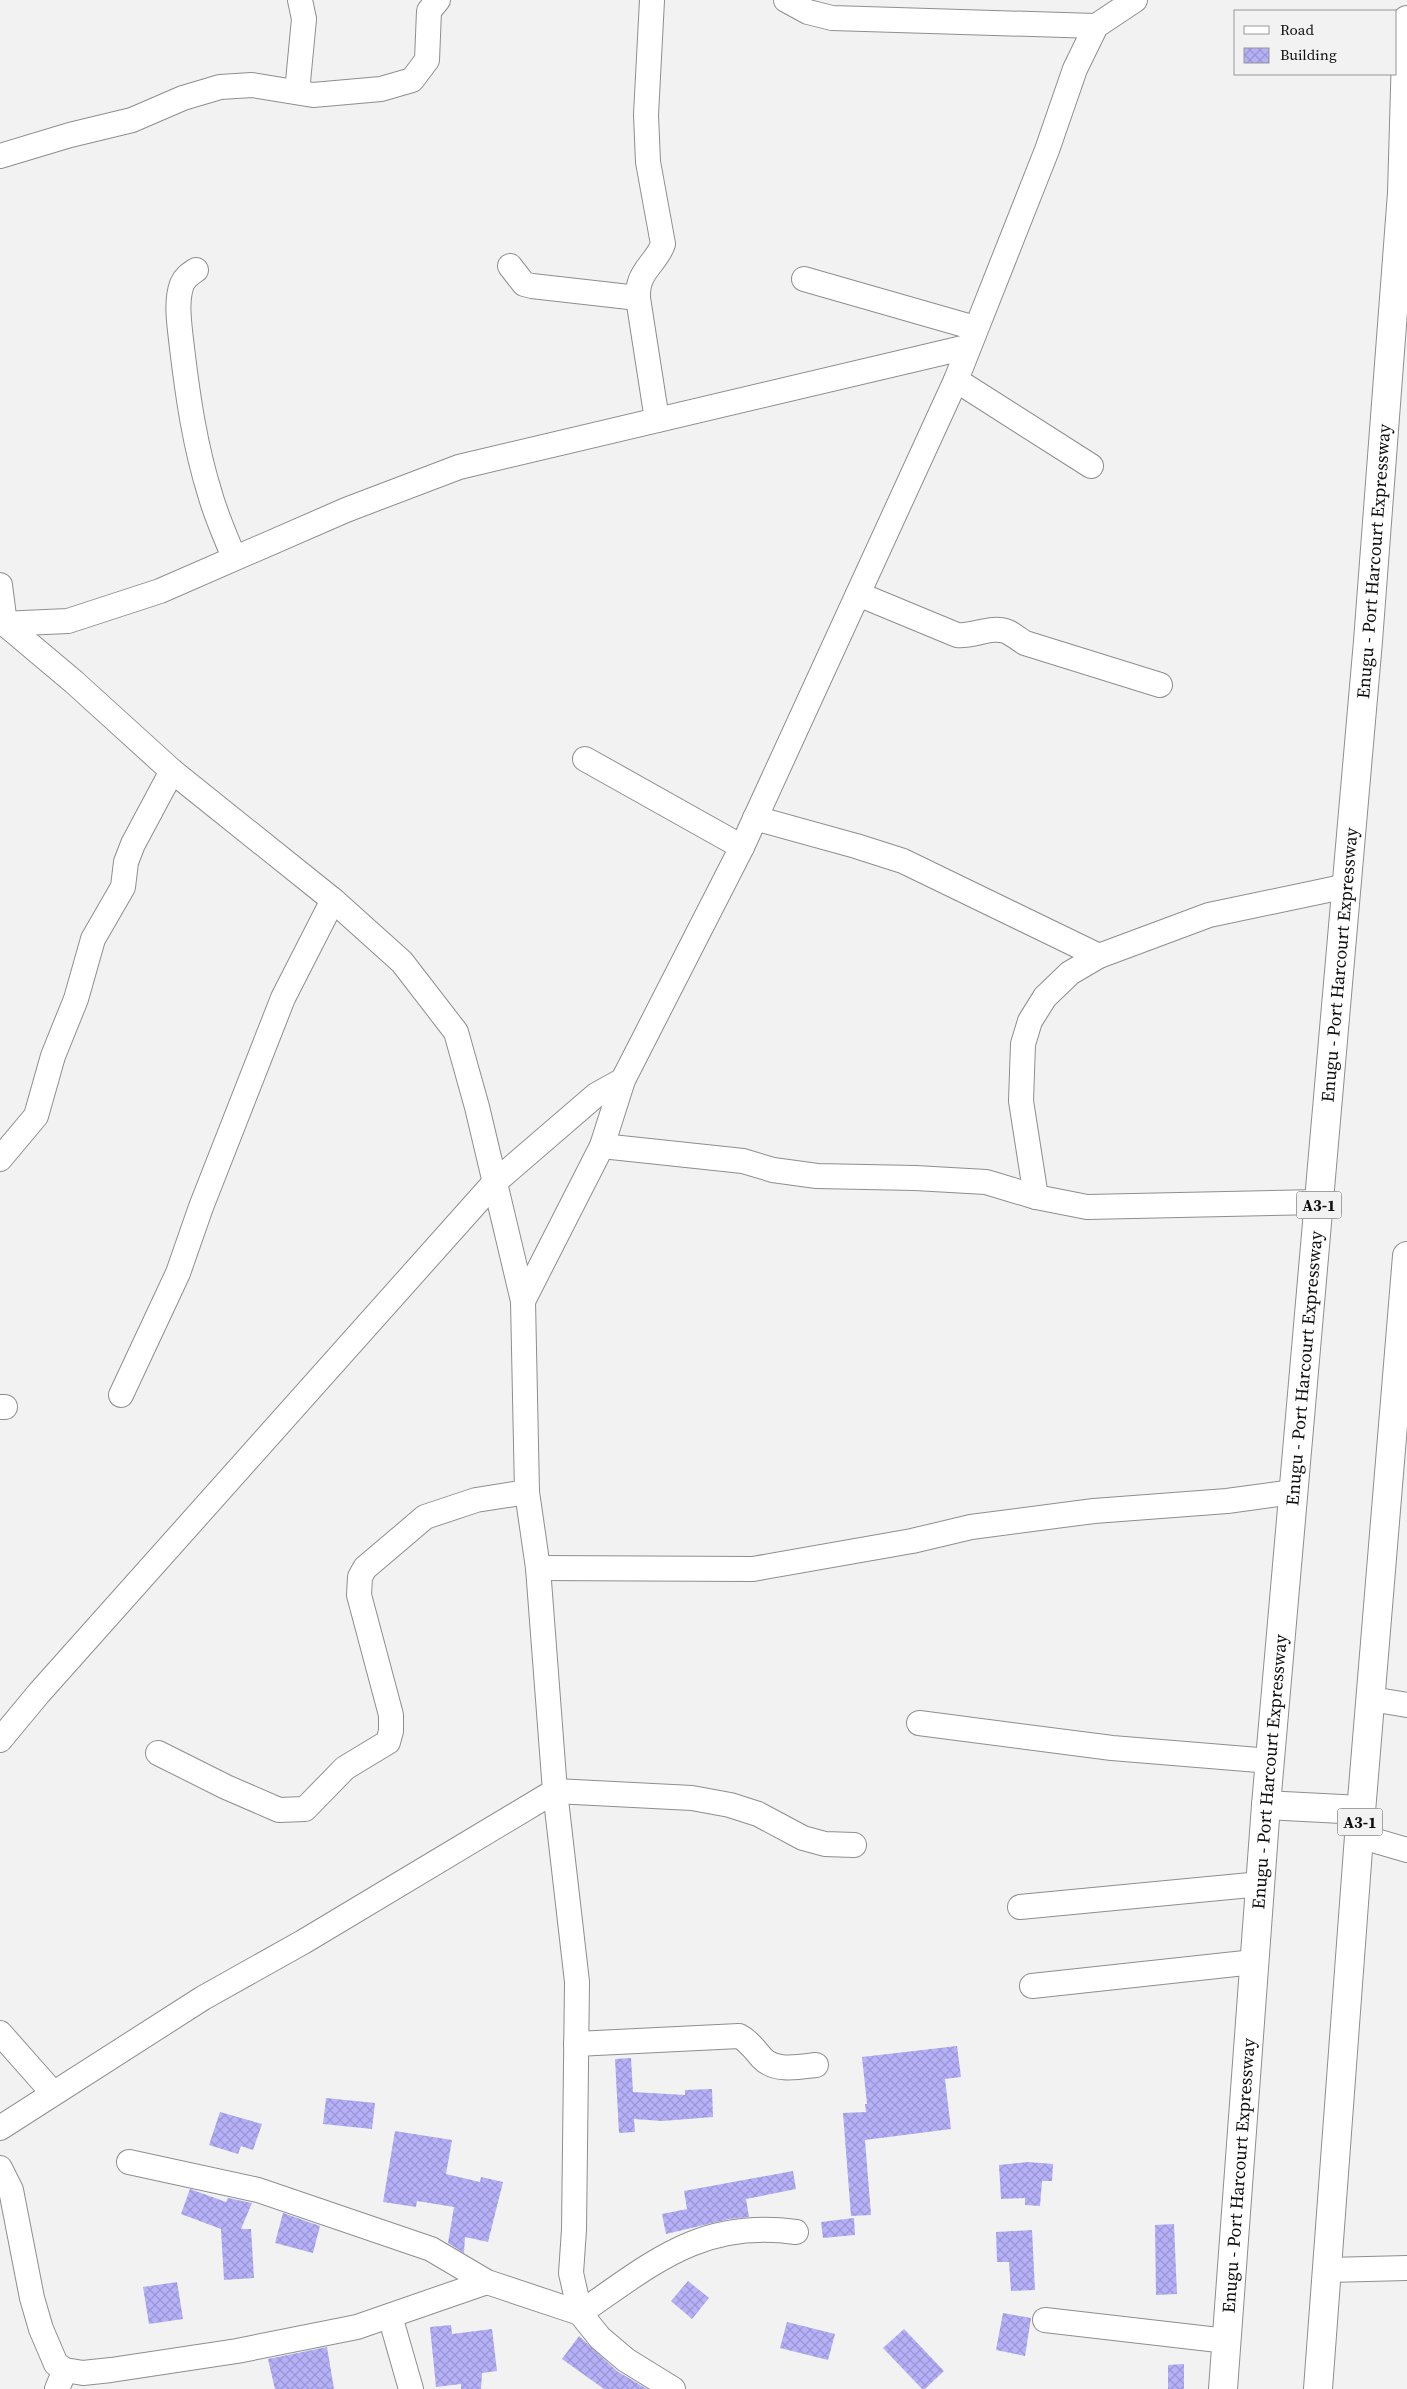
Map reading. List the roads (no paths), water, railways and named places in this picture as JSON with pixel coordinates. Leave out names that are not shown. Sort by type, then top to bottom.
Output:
[{"type":"highway","name":"Enugu - Port Harcourt Expressway","points":[[1223,2389],[1266,1805],[1368,641],[1402,193],[1407,20]]},
{"type":"highway","name":"A3-1","points":[[1318,2389],[1360,1823],[1402,1385],[1407,1256]]},
{"type":"highway","points":[[1266,1805],[1360,1823]]},
{"type":"street","points":[[297,92],[304,19],[300,0]]},
{"type":"street","points":[[0,156],[70,135],[132,120],[182,98],[220,87],[252,85],[313,95],[381,89],[412,80],[427,60],[428,11],[438,0]]},
{"type":"street","points":[[652,0],[646,115],[648,162],[663,244],[640,282],[638,298],[657,420]]},
{"type":"street","points":[[786,0],[808,12],[832,18],[857,9],[1096,26]]},
{"type":"street","points":[[523,1301],[602,1146],[623,1080],[742,847],[956,380],[1046,150],[1074,69],[1096,26],[1135,0]]},
{"type":"street","points":[[510,266],[524,284],[532,286],[638,298]]},
{"type":"street","points":[[196,270],[187,276],[179,299],[179,323],[184,370],[196,442],[210,496],[234,558]]},
{"type":"street","points":[[804,279],[971,338]]},
{"type":"street","points":[[3,624],[68,621],[160,591],[346,510],[459,467],[657,420],[971,338]]},
{"type":"street","points":[[956,380],[1091,466]]},
{"type":"street","points":[[0,585],[3,624],[88,694],[172,771],[334,900],[402,962],[456,1032],[477,1107],[523,1301],[527,1492],[538,1568],[555,1790],[577,1982],[574,2230],[571,2272],[580,2313],[600,2338],[626,2360],[673,2389]]},
{"type":"street","points":[[858,594],[957,635],[969,636],[991,629],[1007,632],[1025,643],[1160,685]]},
{"type":"street","points":[[585,759],[742,847]]},
{"type":"street","points":[[0,1159],[36,1116],[53,1056],[76,999],[93,939],[122,887],[126,862],[172,771]]},
{"type":"street","points":[[755,818],[903,861],[1099,956]]},
{"type":"street","points":[[1036,1197],[1021,1101],[1023,1044],[1030,1021],[1045,997],[1070,973],[1099,956],[1209,914],[1347,886]]},
{"type":"street","points":[[121,1395],[178,1274],[208,1189],[283,998],[334,900]]},
{"type":"street","points":[[0,1740],[39,1693],[494,1183],[596,1095],[623,1080]]},
{"type":"street","points":[[602,1146],[743,1161],[773,1170],[817,1176],[986,1182],[1036,1197],[1087,1207],[1319,1202]]},
{"type":"street","points":[[158,1753],[226,1787],[279,1810],[305,1809],[345,1768],[388,1742],[391,1731],[391,1715],[359,1595],[360,1577],[365,1568],[425,1517],[476,1500],[527,1492]]},
{"type":"street","points":[[538,1568],[753,1568],[912,1541],[971,1527],[1094,1510],[1227,1501],[1293,1492]]},
{"type":"street","points":[[1371,1699],[1407,1705]]},
{"type":"street","points":[[919,1723],[1112,1748],[1270,1761]]},
{"type":"street","points":[[1,2122],[204,1998],[303,1942],[555,1790],[692,1798],[730,1805],[758,1814],[810,1840],[825,1844],[854,1844]]},
{"type":"street","points":[[1360,1823],[1407,1850]]},
{"type":"street","points":[[1020,1907],[1261,1884]]},
{"type":"street","points":[[1032,1986],[1254,1962]]},
{"type":"street","points":[[0,2033],[52,2092]]},
{"type":"street","points":[[576,2044],[739,2036],[746,2040],[768,2063],[790,2068],[816,2065]]},
{"type":"street","points":[[129,2162],[267,2193],[431,2249],[487,2282],[580,2313]]},
{"type":"street","points":[[0,2168],[11,2190],[32,2298],[41,2329],[61,2380],[92,2372],[237,2351],[357,2326],[487,2282]]},
{"type":"street","points":[[580,2313],[663,2256],[690,2243],[732,2230],[767,2228],[796,2232]]},
{"type":"street","points":[[1328,2270],[1407,2268]]},
{"type":"street","points":[[390,2316],[411,2389]]},
{"type":"street","points":[[1045,2320],[1227,2341]]}]
